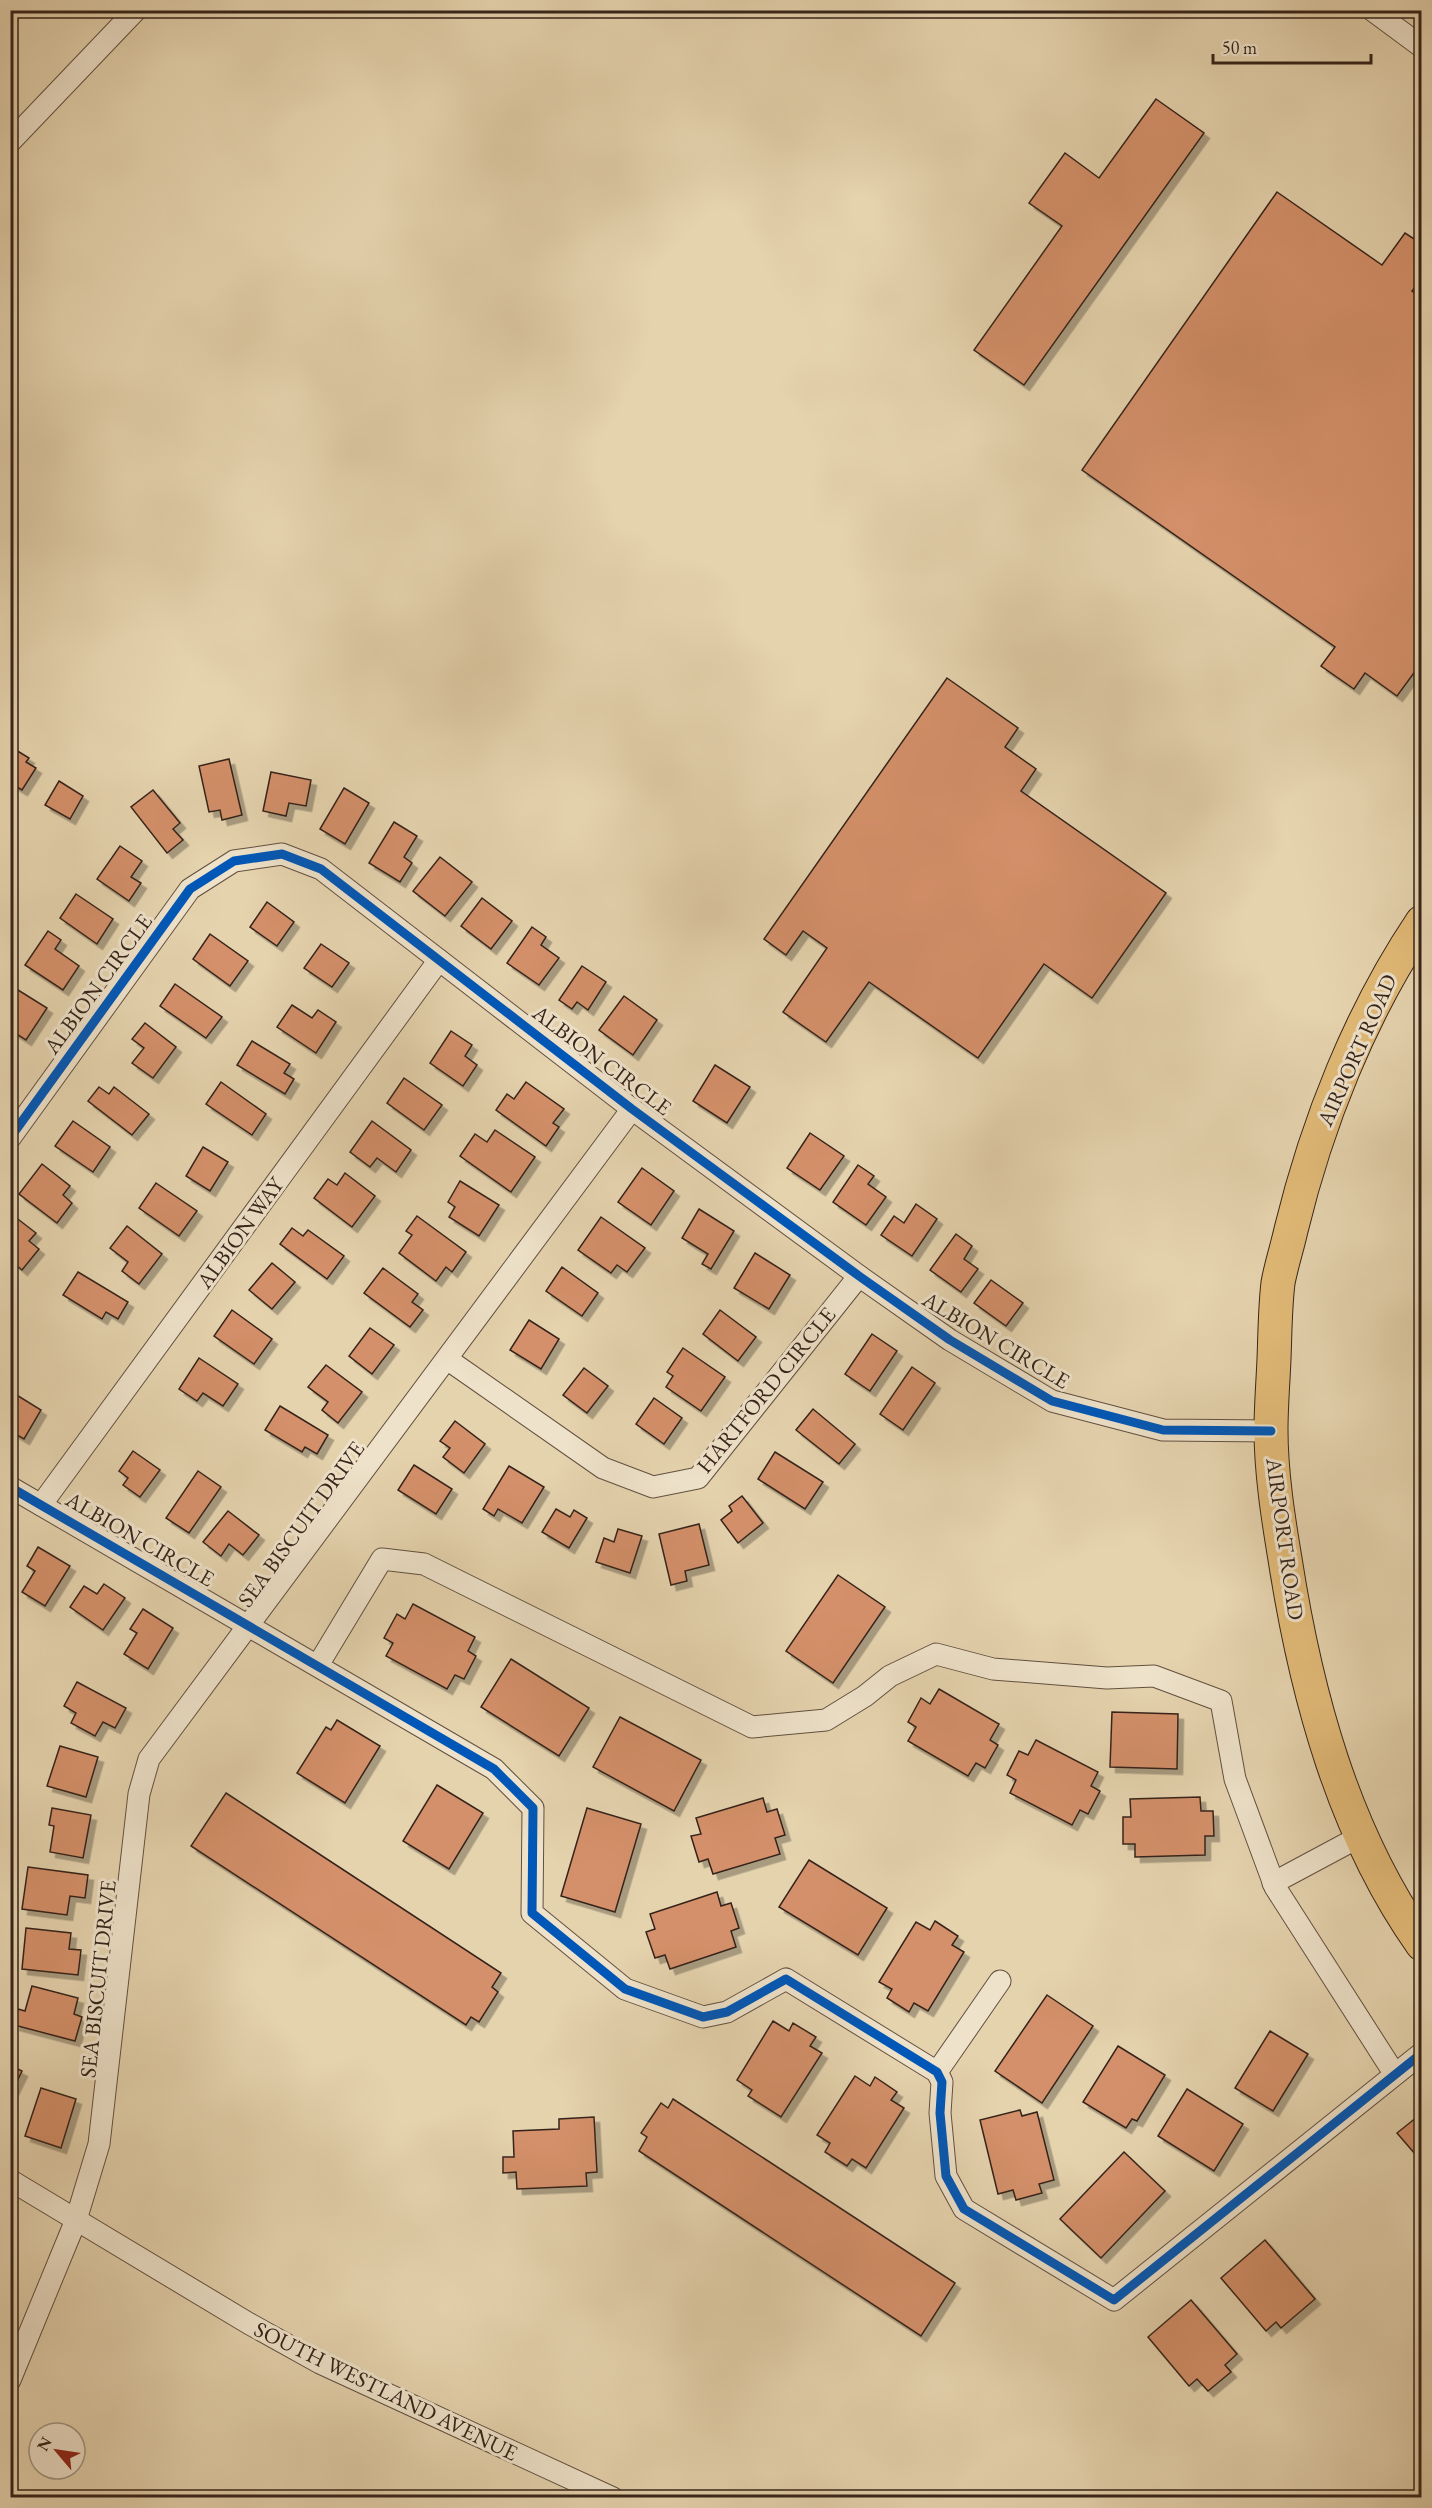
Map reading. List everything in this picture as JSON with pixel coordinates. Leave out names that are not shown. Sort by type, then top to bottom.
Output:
[{"type":"highway","name":"AIRPORT ROAD","points":[[1422,922],[1397,959],[1360,1036],[1328,1110],[1300,1194],[1278,1283],[1271,1431],[1280,1526],[1292,1608],[1332,1762],[1359,1837],[1395,1907],[1422,1944]]},
{"type":"street","points":[[10,142],[136,10]]},
{"type":"street","points":[[1372,10],[1422,47]]},
{"type":"street","name":"ALBION CIRCLE","points":[[10,1138],[190,890],[234,861],[282,854],[321,869],[632,1109],[859,1275],[950,1340],[1052,1401],[1163,1430],[1271,1431]]},
{"type":"street","name":"ALBION WAY","points":[[41,1505],[439,960]]},
{"type":"street","name":"SEA BISCUIT DRIVE","points":[[10,2380],[76,2220],[99,2144],[139,1794],[149,1759],[632,1109]]},
{"type":"street","name":"HARTFORD CIRCLE","points":[[447,1359],[603,1468],[654,1487],[698,1478],[859,1275]]},
{"type":"street","name":"ALBION CIRCLE","points":[[10,1487],[494,1769],[533,1808],[532,1913],[625,1989],[702,2017],[727,2012],[786,1979],[937,2072]]},
{"type":"street","points":[[318,1665],[382,1559],[424,1564],[752,1727],[826,1720],[865,1696],[890,1676],[936,1654],[993,1670],[1107,1678],[1154,1676],[1221,1701],[1235,1779],[1273,1883],[1394,2073]]},
{"type":"street","points":[[1273,1883],[1359,1837]]},
{"type":"street","points":[[1000,1981],[937,2072],[942,2082],[940,2113],[946,2176],[964,2209],[1114,2300],[1394,2073],[1422,2054]]},
{"type":"street","name":"SOUTH WESTLAND AVENUE","points":[[10,2180],[248,2323],[320,2363],[613,2498]]},
{"type":"building","points":[[1156,99],[1204,133],[1024,385],[974,350],[1062,226],[1029,203],[1065,153],[1099,178]]},
{"type":"building","points":[[1277,192],[1382,265],[1405,233],[1422,244],[1422,278],[1412,291],[1422,298],[1422,662],[1397,696],[1365,673],[1354,689],[1321,666],[1335,647],[1082,470]]},
{"type":"building","points":[[947,678],[1018,728],[1005,747],[1036,769],[1021,791],[1166,893],[1092,998],[1044,964],[978,1058],[869,982],[826,1042],[783,1012],[827,948],[803,931],[786,955],[764,939]]},
{"type":"building","points":[[11,747],[29,758],[26,762],[36,768],[22,790],[10,783]]},
{"type":"building","points":[[229,759],[242,815],[222,820],[220,810],[209,812],[199,766]]},
{"type":"building","points":[[271,772],[311,780],[306,806],[289,803],[286,816],[263,811]]},
{"type":"building","points":[[59,781],[83,796],[70,819],[45,805]]},
{"type":"building","points":[[344,788],[369,803],[345,844],[320,829]]},
{"type":"building","points":[[153,790],[180,823],[173,829],[183,840],[167,853],[131,807]]},
{"type":"building","points":[[394,822],[417,836],[404,857],[412,863],[400,882],[369,863]]},
{"type":"building","points":[[120,846],[142,861],[131,877],[141,883],[129,901],[97,879]]},
{"type":"building","points":[[440,857],[472,882],[445,916],[413,891]]},
{"type":"building","points":[[76,894],[113,919],[97,944],[60,918]]},
{"type":"building","points":[[482,898],[512,921],[491,949],[461,926]]},
{"type":"building","points":[[267,902],[294,922],[277,946],[250,927]]},
{"type":"building","points":[[532,927],[546,937],[541,945],[559,958],[539,985],[507,963]]},
{"type":"building","points":[[48,931],[61,940],[55,949],[79,966],[63,990],[25,965]]},
{"type":"building","points":[[210,934],[248,961],[230,986],[193,959]]},
{"type":"building","points":[[321,944],[349,963],[332,987],[304,968]]},
{"type":"building","points":[[582,966],[606,982],[588,1010],[577,1002],[572,1009],[559,1000]]},
{"type":"building","points":[[175,984],[222,1017],[206,1038],[160,1006]]},
{"type":"building","points":[[10,985],[47,1008],[26,1040],[10,1030],[13,1017],[10,1016]]},
{"type":"building","points":[[624,996],[657,1020],[633,1055],[599,1030]]},
{"type":"building","points":[[292,1005],[312,1018],[318,1010],[336,1022],[316,1053],[277,1027]]},
{"type":"building","points":[[145,1023],[176,1047],[153,1078],[132,1063],[144,1048],[132,1039]]},
{"type":"building","points":[[451,1031],[472,1045],[465,1056],[477,1065],[463,1086],[430,1063]]},
{"type":"building","points":[[252,1041],[290,1064],[284,1073],[294,1079],[285,1094],[237,1065]]},
{"type":"building","points":[[715,1065],[750,1087],[727,1123],[693,1101]]},
{"type":"building","points":[[404,1078],[442,1105],[424,1130],[387,1103]]},
{"type":"building","points":[[221,1082],[266,1114],[252,1135],[206,1104]]},
{"type":"building","points":[[526,1082],[564,1109],[553,1123],[559,1127],[546,1146],[496,1110],[507,1094],[514,1099]]},
{"type":"building","points":[[99,1087],[109,1094],[114,1087],[149,1114],[132,1135],[88,1101]]},
{"type":"building","points":[[73,1121],[110,1147],[93,1172],[55,1146]]},
{"type":"building","points":[[372,1121],[411,1150],[396,1172],[377,1158],[370,1167],[350,1152]]},
{"type":"building","points":[[495,1130],[535,1157],[511,1192],[460,1156],[475,1134],[487,1142]]},
{"type":"building","points":[[810,1133],[844,1156],[820,1190],[787,1168]]},
{"type":"building","points":[[203,1147],[228,1162],[210,1191],[186,1176]]},
{"type":"building","points":[[42,1164],[70,1186],[63,1195],[72,1203],[57,1223],[19,1194]]},
{"type":"building","points":[[858,1165],[874,1176],[868,1184],[886,1197],[866,1225],[833,1202]]},
{"type":"building","points":[[642,1168],[674,1191],[651,1225],[618,1202]]},
{"type":"building","points":[[345,1173],[375,1196],[352,1227],[314,1198],[328,1179],[337,1185]]},
{"type":"building","points":[[460,1181],[499,1205],[479,1236],[449,1217],[455,1207],[448,1202]]},
{"type":"building","points":[[156,1183],[197,1211],[179,1236],[139,1208]]},
{"type":"building","points":[[916,1204],[937,1219],[912,1256],[881,1235],[894,1216],[904,1223]]},
{"type":"building","points":[[699,1209],[734,1231],[711,1269],[702,1264],[708,1254],[682,1238]]},
{"type":"building","points":[[10,1213],[36,1233],[29,1241],[39,1249],[22,1270],[10,1260]]},
{"type":"building","points":[[417,1216],[466,1252],[452,1272],[446,1267],[436,1281],[399,1253],[412,1235],[406,1231]]},
{"type":"building","points":[[601,1217],[645,1248],[627,1272],[617,1265],[611,1273],[578,1250]]},
{"type":"building","points":[[127,1226],[162,1254],[139,1284],[122,1271],[128,1262],[110,1248]]},
{"type":"building","points":[[292,1228],[303,1236],[308,1230],[344,1256],[327,1279],[280,1244]]},
{"type":"building","points":[[956,1234],[972,1246],[964,1259],[978,1269],[961,1292],[930,1270]]},
{"type":"building","points":[[755,1253],[790,1275],[769,1309],[734,1288]]},
{"type":"building","points":[[272,1263],[295,1282],[272,1309],[249,1290]]},
{"type":"building","points":[[562,1267],[598,1293],[582,1316],[546,1291]]},
{"type":"building","points":[[383,1268],[418,1294],[412,1302],[423,1310],[410,1327],[364,1293]]},
{"type":"building","points":[[78,1272],[128,1302],[118,1319],[106,1312],[102,1319],[63,1295]]},
{"type":"building","points":[[991,1280],[1023,1303],[1006,1326],[974,1303]]},
{"type":"building","points":[[232,1310],[272,1339],[254,1364],[214,1336]]},
{"type":"building","points":[[720,1310],[756,1337],[738,1361],[703,1334]]},
{"type":"building","points":[[529,1320],[559,1339],[541,1369],[510,1350]]},
{"type":"building","points":[[370,1328],[394,1345],[372,1374],[349,1356]]},
{"type":"building","points":[[872,1334],[897,1351],[870,1391],[845,1374]]},
{"type":"building","points":[[683,1348],[725,1377],[701,1411],[666,1387],[673,1376],[667,1372]]},
{"type":"building","points":[[199,1358],[238,1384],[223,1406],[203,1393],[197,1401],[179,1389]]},
{"type":"building","points":[[326,1365],[362,1392],[338,1423],[322,1410],[328,1402],[308,1387]]},
{"type":"building","points":[[912,1367],[935,1383],[903,1430],[880,1414]]},
{"type":"building","points":[[584,1368],[608,1386],[587,1413],[563,1395]]},
{"type":"building","points":[[15,1394],[41,1410],[24,1439],[10,1431],[10,1402]]},
{"type":"building","points":[[654,1398],[682,1418],[664,1444],[636,1424]]},
{"type":"building","points":[[280,1406],[328,1435],[317,1454],[305,1447],[302,1452],[265,1430]]},
{"type":"building","points":[[813,1409],[855,1444],[839,1464],[796,1430]]},
{"type":"building","points":[[455,1421],[485,1444],[464,1473],[443,1457],[450,1448],[440,1441]]},
{"type":"building","points":[[133,1451],[160,1470],[140,1497],[123,1485],[128,1478],[119,1471]]},
{"type":"building","points":[[775,1452],[823,1482],[805,1509],[758,1479]]},
{"type":"building","points":[[414,1465],[452,1489],[436,1514],[398,1490]]},
{"type":"building","points":[[509,1466],[544,1487],[522,1523],[498,1509],[494,1516],[483,1509]]},
{"type":"building","points":[[198,1471],[221,1487],[189,1533],[166,1518]]},
{"type":"building","points":[[742,1496],[763,1523],[738,1543],[721,1520],[732,1511],[729,1506]]},
{"type":"building","points":[[556,1509],[570,1517],[574,1510],[587,1518],[569,1548],[542,1532]]},
{"type":"building","points":[[228,1511],[259,1535],[243,1555],[229,1544],[221,1556],[203,1542]]},
{"type":"building","points":[[699,1524],[709,1565],[685,1571],[687,1581],[671,1585],[659,1534]]},
{"type":"building","points":[[618,1529],[642,1536],[630,1573],[596,1562],[604,1538],[614,1542]]},
{"type":"building","points":[[38,1547],[70,1566],[45,1606],[22,1592],[35,1571],[27,1566]]},
{"type":"building","points":[[838,1575],[885,1607],[833,1683],[786,1651]]},
{"type":"building","points":[[104,1584],[125,1598],[103,1630],[70,1607],[84,1586],[97,1594]]},
{"type":"building","points":[[413,1604],[475,1637],[468,1651],[476,1656],[464,1679],[455,1675],[447,1689],[386,1656],[393,1643],[384,1638],[397,1614],[405,1619]]},
{"type":"building","points":[[143,1609],[173,1628],[148,1669],[124,1654],[137,1633],[130,1629]]},
{"type":"building","points":[[511,1659],[589,1708],[559,1756],[481,1707]]},
{"type":"building","points":[[77,1682],[126,1708],[115,1728],[103,1722],[95,1736],[71,1723],[76,1713],[64,1706]]},
{"type":"building","points":[[939,1689],[999,1724],[990,1740],[998,1745],[985,1768],[976,1763],[968,1776],[908,1741],[916,1727],[908,1722],[921,1698],[930,1704]]},
{"type":"building","points":[[1112,1712],[1178,1714],[1177,1769],[1110,1767]]},
{"type":"building","points":[[620,1717],[701,1760],[674,1811],[593,1767]]},
{"type":"building","points":[[337,1720],[380,1746],[345,1803],[297,1773],[326,1727],[331,1730]]},
{"type":"building","points":[[1036,1740],[1098,1772],[1091,1786],[1100,1791],[1088,1814],[1080,1810],[1072,1825],[1010,1793],[1016,1780],[1007,1775],[1019,1751],[1028,1755]]},
{"type":"building","points":[[60,1746],[98,1757],[86,1797],[47,1786]]},
{"type":"building","points":[[437,1785],[483,1813],[449,1869],[403,1841]]},
{"type":"building","points":[[226,1793],[501,1973],[492,1987],[498,1992],[479,2022],[471,2017],[466,2025],[191,1846]]},
{"type":"building","points":[[1200,1797],[1201,1811],[1213,1811],[1214,1836],[1205,1836],[1205,1855],[1135,1857],[1135,1844],[1123,1844],[1123,1817],[1131,1817],[1130,1799]]},
{"type":"building","points":[[763,1798],[767,1812],[777,1809],[785,1835],[775,1838],[780,1854],[713,1874],[708,1859],[699,1862],[691,1836],[701,1834],[696,1818]]},
{"type":"building","points":[[52,1808],[91,1815],[83,1858],[50,1852],[54,1826],[49,1825]]},
{"type":"building","points":[[587,1808],[641,1824],[615,1912],[561,1896]]},
{"type":"building","points":[[809,1860],[887,1908],[858,1955],[779,1907]]},
{"type":"building","points":[[28,1867],[88,1875],[85,1898],[70,1896],[67,1915],[22,1909]]},
{"type":"building","points":[[717,1892],[721,1906],[731,1903],[739,1928],[731,1931],[736,1947],[670,1969],[665,1955],[655,1958],[646,1932],[655,1929],[650,1914]]},
{"type":"building","points":[[935,1921],[958,1936],[952,1945],[964,1952],[928,2011],[914,2003],[909,2012],[887,1998],[892,1989],[879,1982],[916,1922],[930,1930]]},
{"type":"building","points":[[26,1928],[71,1933],[69,1949],[81,1950],[78,1975],[22,1969]]},
{"type":"building","points":[[32,1986],[78,1998],[74,2014],[82,2017],[75,2041],[14,2025],[18,2009],[25,2011]]},
{"type":"building","points":[[1047,1995],[1093,2026],[1042,2103],[995,2071]]},
{"type":"building","points":[[773,2021],[789,2031],[793,2023],[816,2037],[810,2046],[822,2053],[781,2117],[748,2096],[752,2090],[737,2080]]},
{"type":"building","points":[[1270,2031],[1308,2054],[1273,2111],[1235,2088]]},
{"type":"building","points":[[1118,2046],[1165,2075],[1137,2121],[1132,2119],[1126,2128],[1083,2102]]},
{"type":"building","points":[[10,2065],[22,2071],[10,2096]]},
{"type":"building","points":[[855,2076],[870,2086],[875,2077],[897,2092],[891,2100],[904,2108],[866,2168],[852,2159],[847,2166],[825,2152],[830,2143],[817,2135]]},
{"type":"building","points":[[41,2088],[76,2099],[61,2148],[25,2136]]},
{"type":"building","points":[[1187,2089],[1243,2124],[1214,2171],[1158,2136]]},
{"type":"building","points":[[673,2099],[955,2283],[921,2336],[639,2151],[647,2137],[641,2133],[661,2103],[668,2108]]},
{"type":"building","points":[[1020,2110],[1022,2116],[1037,2112],[1054,2180],[1039,2184],[1042,2193],[1016,2200],[1013,2190],[998,2194],[980,2120]]},
{"type":"building","points":[[1422,2113],[1422,2162],[1397,2133]]},
{"type":"building","points":[[594,2117],[597,2172],[586,2173],[587,2186],[517,2189],[516,2172],[503,2173],[503,2157],[514,2157],[513,2131],[559,2129],[559,2119]]},
{"type":"building","points":[[1124,2152],[1165,2191],[1101,2258],[1060,2219]]},
{"type":"building","points":[[1265,2240],[1315,2299],[1281,2328],[1276,2322],[1266,2331],[1221,2278]]},
{"type":"building","points":[[1191,2300],[1237,2354],[1225,2365],[1231,2372],[1208,2391],[1197,2379],[1189,2386],[1148,2337]]},
{"type":"cycle path","points":[[10,1138],[190,889],[234,861],[282,854],[321,869],[632,1109],[859,1276],[950,1340],[1052,1401],[1163,1430],[1271,1431]]},
{"type":"cycle path","points":[[10,1487],[494,1769],[533,1808],[532,1913],[625,1989],[703,2017],[727,2012],[786,1979],[937,2072],[942,2082],[940,2113],[946,2176],[964,2209],[1114,2300],[1422,2053]]}]
